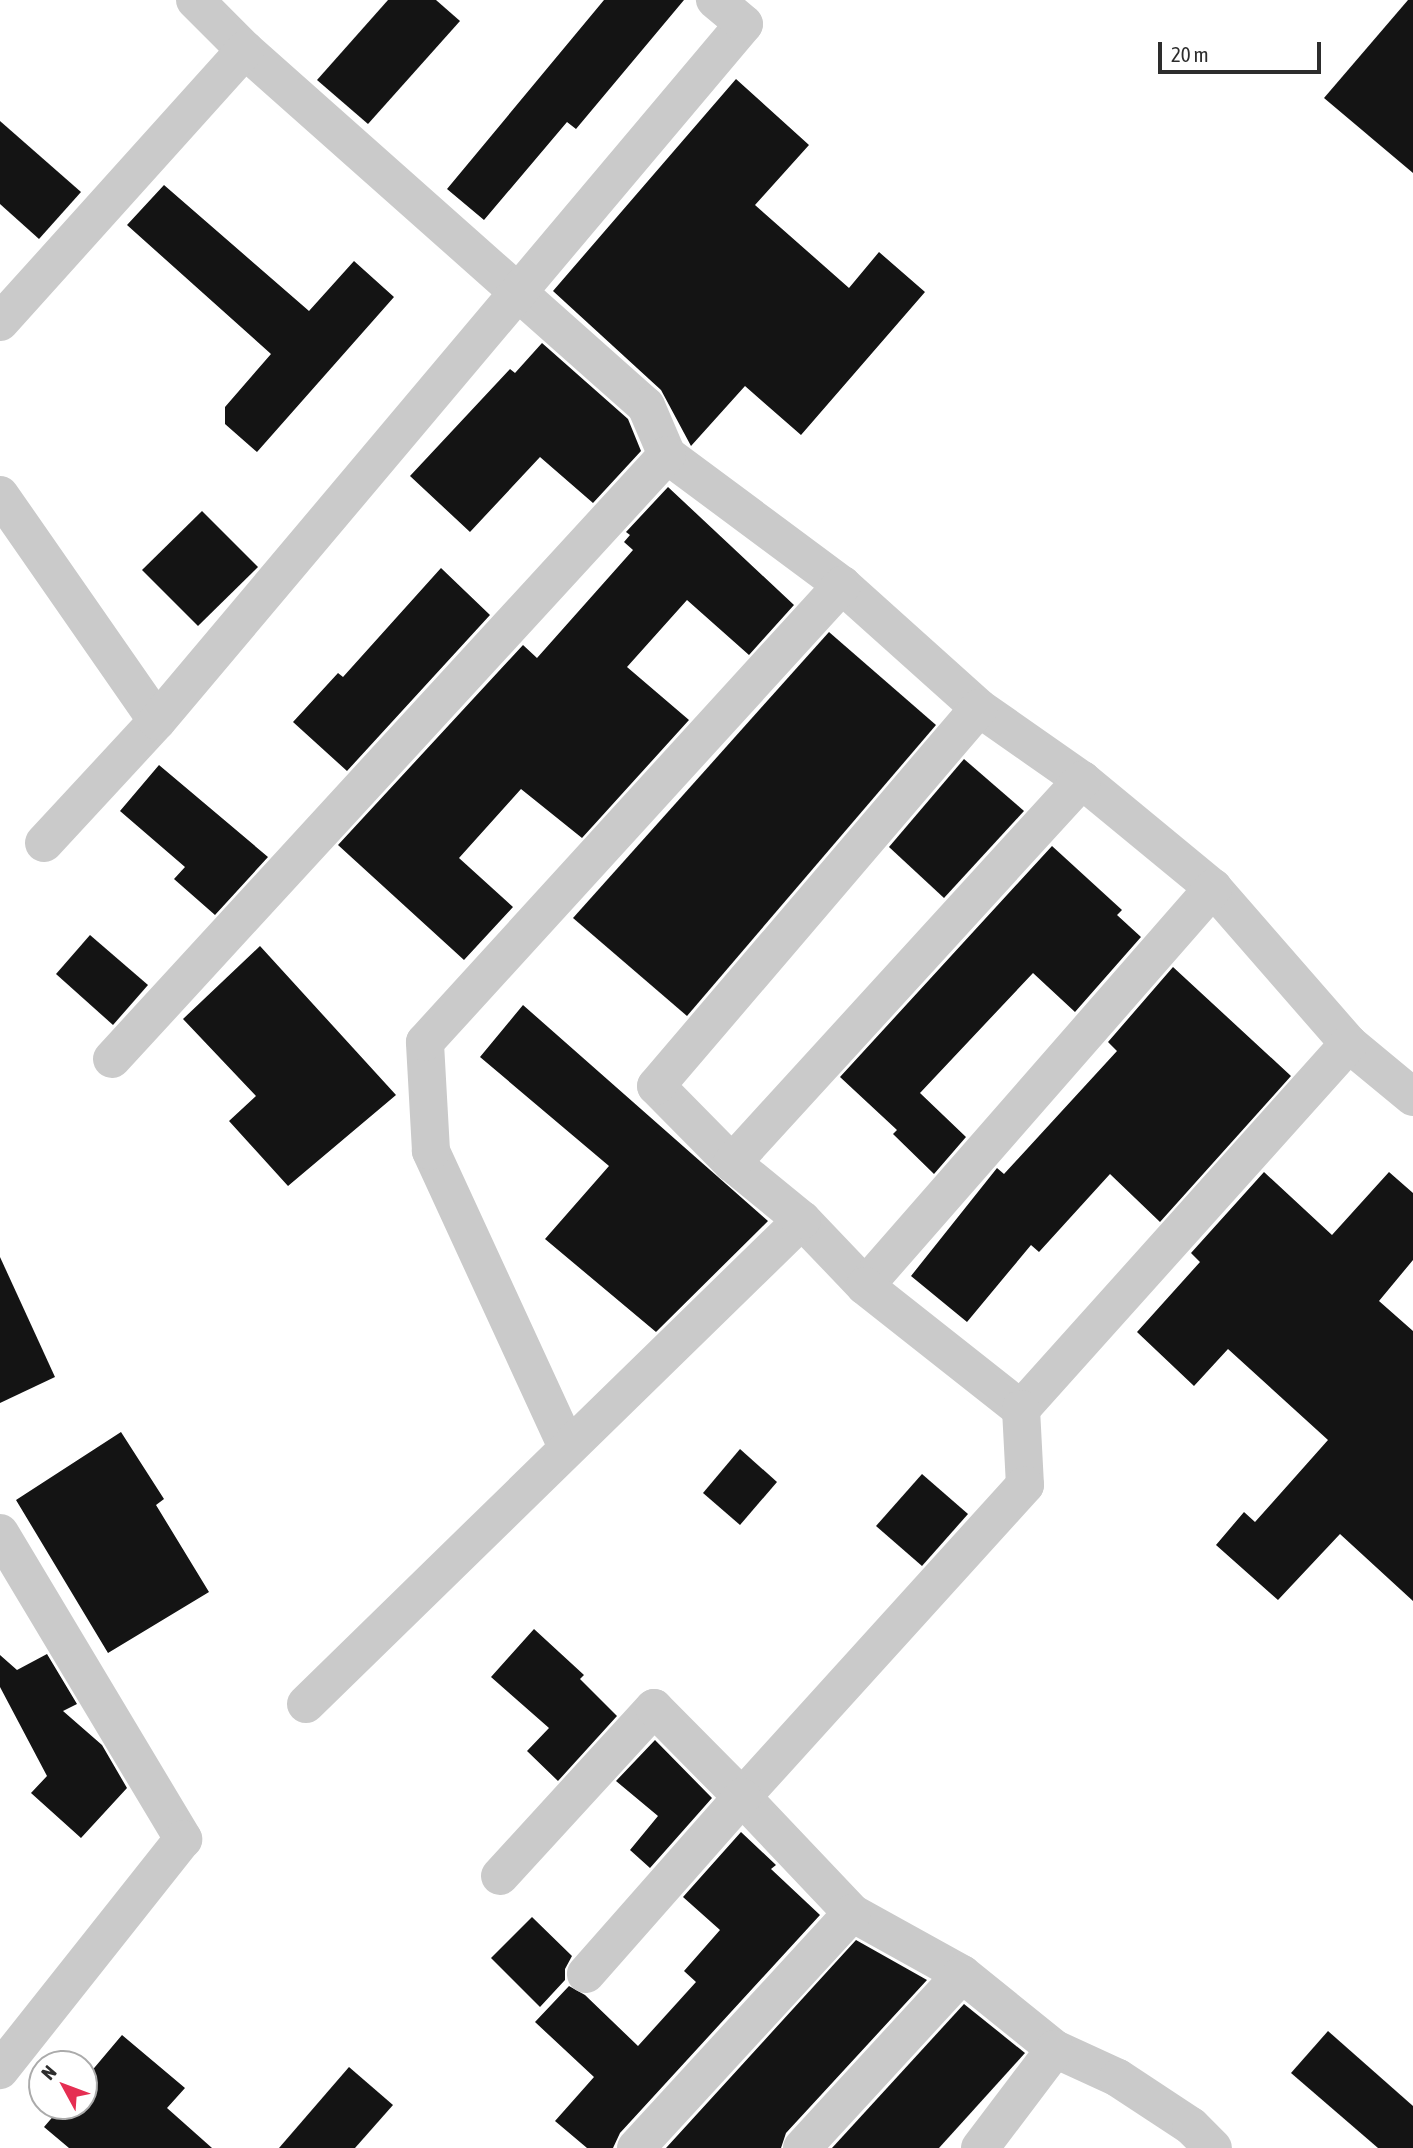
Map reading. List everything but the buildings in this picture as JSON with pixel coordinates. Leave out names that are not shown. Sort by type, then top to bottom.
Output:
[{"type":"street","points":[[195,0],[245,50],[521,290],[646,406],[667,455],[842,584],[979,708],[1082,780],[1213,888],[1349,1044],[1413,1097]]},
{"type":"street","points":[[44,843],[157,721],[744,24],[715,0]]},
{"type":"street","points":[[0,322],[245,50]]},
{"type":"street","points":[[113,1059],[667,455]]},
{"type":"street","points":[[0,495],[157,721]]},
{"type":"street","points":[[567,1447],[431,1151],[425,1042],[842,584]]},
{"type":"street","points":[[979,708],[656,1086],[732,1163],[802,1220],[865,1286],[1021,1409]]},
{"type":"street","points":[[732,1163],[1082,780]]},
{"type":"street","points":[[865,1286],[1213,888]]},
{"type":"street","points":[[586,1974],[742,1797],[1025,1485],[1021,1409],[1349,1044]]},
{"type":"street","points":[[306,1704],[802,1220]]},
{"type":"street","points":[[0,1533],[183,1839],[0,2070]]},
{"type":"street","points":[[500,1876],[654,1708],[852,1913],[962,1974],[1055,2049],[1118,2078],[1191,2126],[1213,2148]]},
{"type":"street","points":[[636,2148],[852,1913]]},
{"type":"street","points":[[802,2148],[962,1974]]},
{"type":"street","points":[[979,2148],[1055,2049]]}]
